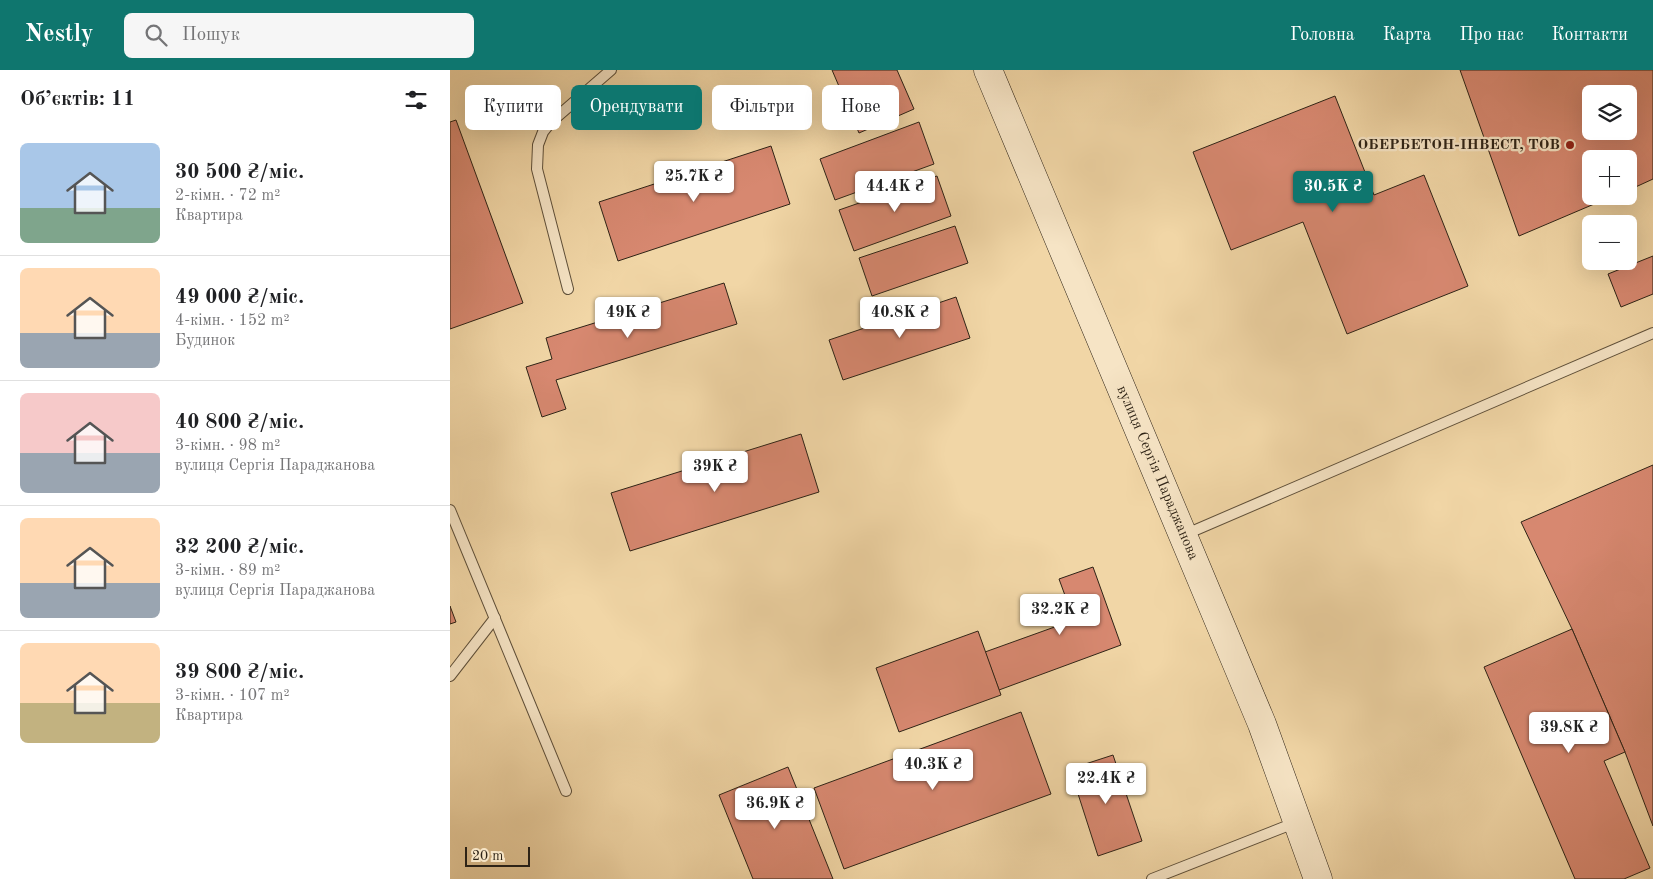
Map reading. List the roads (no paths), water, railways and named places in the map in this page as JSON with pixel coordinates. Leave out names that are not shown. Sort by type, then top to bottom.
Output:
[{"type":"main road","name":"вулиця Сергія Параджанова","points":[[988,70],[1262,724],[1318,879]]},
{"type":"lane","points":[[568,289],[537,169],[538,145],[543,132],[551,122],[611,70]]},
{"type":"lane","points":[[1183,536],[1653,333]]},
{"type":"lane","points":[[450,510],[566,791]]},
{"type":"lane","points":[[450,676],[495,618]]},
{"type":"lane","points":[[1152,879],[1298,822]]},
{"type":"place","name":"ОБЕРБЕТОН-ІНВЕСТ, ТОВ","points":[[1570,145]]}]
